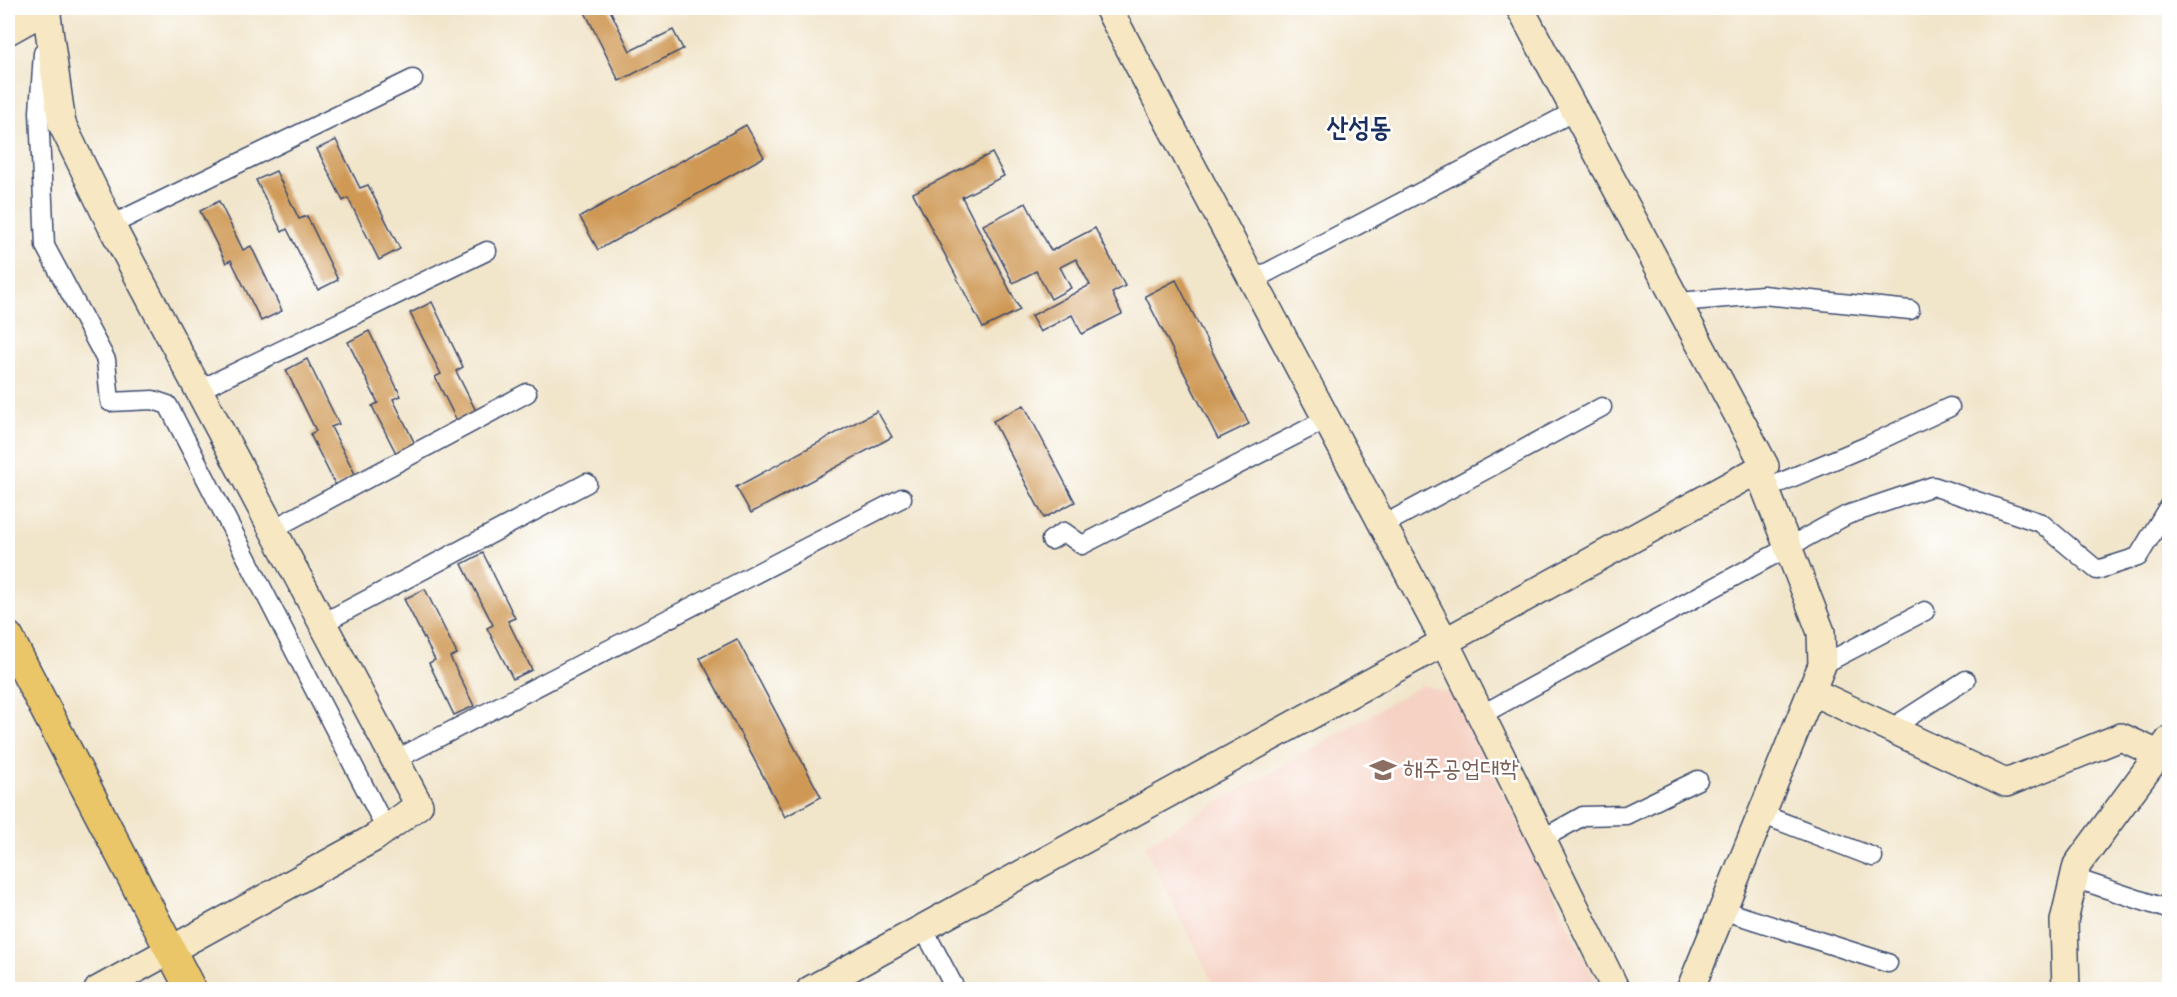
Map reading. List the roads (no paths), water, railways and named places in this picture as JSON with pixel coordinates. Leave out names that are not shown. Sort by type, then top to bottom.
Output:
[{"type":"main road","points":[[8,637],[191,990]]},
{"type":"street","points":[[8,31],[47,8]]},
{"type":"street","points":[[47,8],[62,124],[111,225],[418,805],[374,838],[98,990]]},
{"type":"street","points":[[47,8],[39,112],[45,246],[106,360],[110,402],[153,400],[168,405],[386,829]]},
{"type":"street","points":[[1108,8],[1445,642],[1616,990]]},
{"type":"street","points":[[1524,9],[1575,111],[1765,466],[1762,480],[1821,632],[1821,665],[1690,990]]},
{"type":"street","points":[[111,225],[414,79]]},
{"type":"street","points":[[1252,280],[1575,111]]},
{"type":"street","points":[[199,390],[488,250]]},
{"type":"street","points":[[1678,302],[1763,295],[1910,310]]},
{"type":"street","points":[[273,529],[527,393]]},
{"type":"street","points":[[1383,525],[1602,407]]},
{"type":"street","points":[[810,990],[1445,642],[1762,480],[1867,446],[1950,407]]},
{"type":"street","points":[[1051,540],[1064,532],[1082,545],[1327,420]]},
{"type":"street","points":[[323,623],[587,483]]},
{"type":"street","points":[[1481,715],[1847,515],[1933,486],[2041,523],[2097,570],[2138,557],[2169,504]]},
{"type":"street","points":[[395,760],[902,498]]},
{"type":"street","points":[[1821,665],[1925,611]]},
{"type":"street","points":[[1890,729],[1966,680]]},
{"type":"street","points":[[1811,691],[2006,783],[2121,737],[2164,747],[2077,865],[2064,921],[2066,990]]},
{"type":"street","points":[[1542,838],[1583,816],[1626,815],[1698,780]]},
{"type":"street","points":[[1761,814],[1873,857]]},
{"type":"street","points":[[2074,878],[2169,910]]},
{"type":"street","points":[[1722,910],[1888,963]]},
{"type":"street","points":[[923,928],[956,990]]},
{"type":"place","name":"해주공업대학","points":[[1383,770]]},
{"type":"district","name":"산성동","points":[[1359,129]]}]
